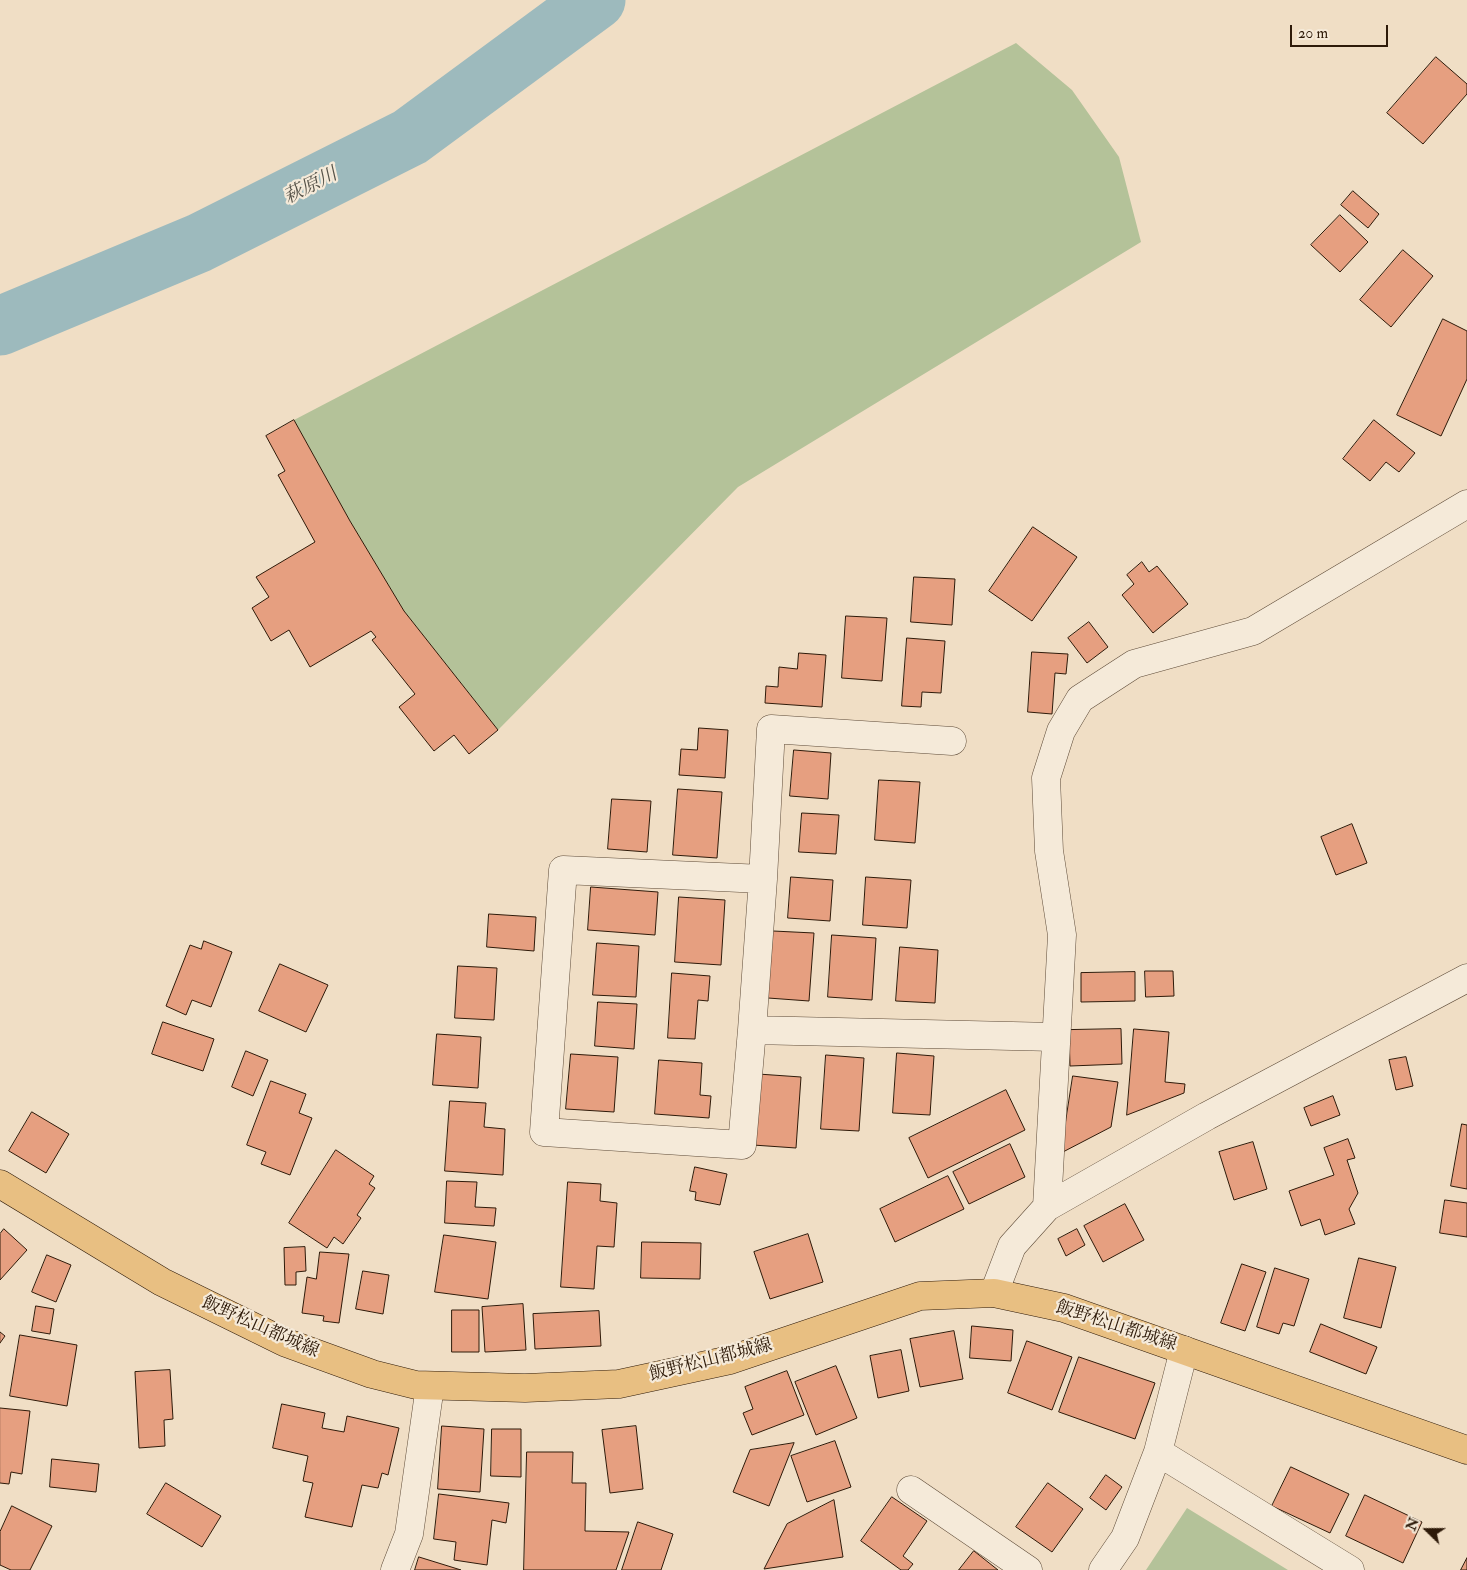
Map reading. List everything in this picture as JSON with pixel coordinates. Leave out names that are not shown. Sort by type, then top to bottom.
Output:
[{"type":"main road","name":"飯野松山都城線","points":[[0,1184],[162,1282],[284,1342],[372,1374],[416,1385],[526,1388],[619,1384],[730,1360],[920,1296],[994,1293],[1064,1308],[1467,1450]]},
{"type":"street","points":[[1047,1207],[1062,935],[1049,851],[1046,778],[1061,731],[1080,699],[1134,664],[1253,631],[1467,504]]},
{"type":"street","points":[[763,879],[563,870],[544,1132],[742,1145],[763,879],[771,729],[952,741]]},
{"type":"street","points":[[994,1293],[1012,1246],[1047,1207],[1207,1116],[1467,978]]},
{"type":"street","points":[[752,1030],[1055,1037]]},
{"type":"street","points":[[1103,1570],[1125,1538],[1158,1452],[1184,1350]]},
{"type":"street","points":[[395,1570],[410,1534],[430,1386]]},
{"type":"street","points":[[1158,1452],[1350,1570]]},
{"type":"street","points":[[911,1490],[1028,1570]]},
{"type":"green space","points":[[1016,43],[1072,90],[1119,157],[1141,242],[738,487],[498,730],[404,611],[350,521],[294,420]]},
{"type":"green space","points":[[1187,1508],[1288,1570],[1146,1570]]},
{"type":"building","points":[[1436,57],[1467,84],[1467,94],[1423,144],[1387,113]]},
{"type":"building","points":[[1353,191],[1379,214],[1368,228],[1341,205]]},
{"type":"building","points":[[1340,215],[1368,242],[1340,272],[1311,245]]},
{"type":"building","points":[[1403,250],[1433,276],[1391,327],[1360,300]]},
{"type":"building","points":[[1443,319],[1467,331],[1467,379],[1441,436],[1397,415]]},
{"type":"building","points":[[294,420],[350,521],[404,611],[498,730],[469,754],[454,735],[434,751],[399,707],[415,694],[372,640],[376,637],[371,631],[310,667],[289,630],[271,641],[252,608],[269,597],[256,577],[315,542],[278,475],[285,471],[266,436]]},
{"type":"building","points":[[1374,420],[1415,453],[1399,472],[1386,462],[1370,481],[1343,459]]},
{"type":"building","points":[[1033,527],[1077,557],[1032,621],[989,591]]},
{"type":"building","points":[[1142,562],[1149,572],[1157,566],[1188,604],[1153,633],[1122,595],[1134,584],[1127,575]]},
{"type":"building","points":[[914,577],[955,579],[952,625],[911,622]]},
{"type":"building","points":[[846,616],[887,618],[882,681],[842,678]]},
{"type":"building","points":[[1089,622],[1108,647],[1087,663],[1068,638]]},
{"type":"building","points":[[907,638],[945,641],[941,693],[922,692],[921,707],[902,706]]},
{"type":"building","points":[[1032,652],[1068,654],[1066,674],[1055,673],[1052,714],[1028,712]]},
{"type":"building","points":[[799,653],[826,655],[822,707],[765,703],[766,686],[778,687],[779,667],[797,669]]},
{"type":"building","points":[[699,728],[728,730],[725,778],[679,775],[681,749],[697,750]]},
{"type":"building","points":[[794,750],[831,753],[828,799],[790,796]]},
{"type":"building","points":[[879,780],[920,782],[915,843],[875,840]]},
{"type":"building","points":[[678,789],[722,792],[717,858],[673,855]]},
{"type":"building","points":[[612,799],[651,801],[647,852],[608,849]]},
{"type":"building","points":[[802,813],[839,815],[836,854],[799,852]]},
{"type":"building","points":[[1352,824],[1367,863],[1336,875],[1321,837]]},
{"type":"building","points":[[791,877],[833,880],[830,921],[788,918]]},
{"type":"building","points":[[866,877],[911,880],[907,928],[863,925]]},
{"type":"building","points":[[591,887],[658,892],[655,935],[588,930]]},
{"type":"building","points":[[679,897],[725,900],[721,965],[675,962]]},
{"type":"building","points":[[489,914],[536,917],[534,951],[487,947]]},
{"type":"building","points":[[773,931],[814,933],[809,1001],[768,998]]},
{"type":"building","points":[[832,935],[876,938],[872,1000],[828,997]]},
{"type":"building","points":[[204,941],[232,952],[211,1007],[192,1000],[186,1015],[166,1006],[190,945],[201,949]]},
{"type":"building","points":[[597,943],[639,946],[636,997],[593,995]]},
{"type":"building","points":[[900,947],[938,950],[935,1003],[896,1001]]},
{"type":"building","points":[[280,964],[328,985],[306,1032],[259,1011]]},
{"type":"building","points":[[458,966],[497,968],[494,1020],[455,1018]]},
{"type":"building","points":[[1145,971],[1173,971],[1174,996],[1146,997]]},
{"type":"building","points":[[1135,972],[1135,1001],[1081,1002],[1081,973]]},
{"type":"building","points":[[672,973],[710,976],[708,1001],[698,1000],[695,1039],[668,1038]]},
{"type":"building","points":[[598,1002],[637,1004],[634,1049],[595,1046]]},
{"type":"building","points":[[163,1022],[214,1039],[203,1071],[152,1054]]},
{"type":"building","points":[[1121,1029],[1122,1064],[1070,1066],[1069,1030]]},
{"type":"building","points":[[1134,1029],[1169,1032],[1165,1082],[1185,1084],[1184,1093],[1127,1115]]},
{"type":"building","points":[[437,1034],[481,1037],[478,1088],[433,1085]]},
{"type":"building","points":[[246,1051],[268,1060],[253,1096],[232,1087]]},
{"type":"building","points":[[897,1053],[934,1056],[930,1115],[893,1113]]},
{"type":"building","points":[[571,1054],[618,1057],[614,1112],[566,1109]]},
{"type":"building","points":[[826,1055],[864,1058],[859,1131],[821,1129]]},
{"type":"building","points":[[1406,1057],[1413,1086],[1396,1090],[1389,1060]]},
{"type":"building","points":[[659,1060],[702,1063],[700,1095],[711,1096],[709,1118],[655,1114]]},
{"type":"building","points":[[758,1074],[801,1077],[796,1148],[753,1145]]},
{"type":"building","points":[[1073,1076],[1118,1082],[1111,1127],[1061,1153]]},
{"type":"building","points":[[271,1081],[306,1094],[299,1113],[312,1118],[290,1175],[261,1164],[266,1152],[247,1145]]},
{"type":"building","points":[[1006,1090],[1025,1130],[928,1178],[909,1138]]},
{"type":"building","points":[[1333,1096],[1340,1115],[1311,1126],[1304,1108]]},
{"type":"building","points":[[450,1101],[486,1103],[484,1127],[505,1129],[503,1175],[445,1171]]},
{"type":"building","points":[[32,1112],[69,1134],[46,1173],[9,1151]]},
{"type":"building","points":[[1462,1124],[1467,1125],[1467,1189],[1451,1186]]},
{"type":"building","points":[[1348,1139],[1355,1158],[1347,1160],[1358,1193],[1349,1209],[1355,1224],[1325,1235],[1320,1219],[1301,1226],[1289,1191],[1334,1175],[1324,1148]]},
{"type":"building","points":[[1253,1142],[1267,1189],[1234,1200],[1219,1152]]},
{"type":"building","points":[[1010,1144],[1025,1177],[969,1204],[953,1172]]},
{"type":"building","points":[[336,1150],[374,1176],[369,1184],[375,1188],[357,1215],[361,1218],[343,1244],[334,1237],[327,1248],[289,1223]]},
{"type":"building","points":[[695,1167],[727,1174],[720,1205],[695,1200],[696,1192],[690,1191]]},
{"type":"building","points":[[948,1176],[964,1209],[895,1242],[880,1209]]},
{"type":"building","points":[[447,1181],[477,1182],[475,1207],[496,1208],[494,1226],[445,1223]]},
{"type":"building","points":[[568,1182],[601,1184],[600,1201],[617,1203],[614,1247],[597,1246],[594,1289],[561,1287]]},
{"type":"building","points":[[1445,1200],[1467,1203],[1467,1237],[1440,1233]]},
{"type":"building","points":[[1125,1204],[1144,1240],[1103,1262],[1084,1226]]},
{"type":"building","points":[[4,1229],[27,1250],[0,1280],[0,1234]]},
{"type":"building","points":[[1077,1229],[1085,1245],[1066,1256],[1058,1239]]},
{"type":"building","points":[[808,1234],[823,1282],[770,1299],[754,1252]]},
{"type":"building","points":[[444,1235],[496,1242],[488,1299],[435,1292]]},
{"type":"building","points":[[642,1242],[701,1243],[700,1279],[641,1278]]},
{"type":"building","points":[[305,1247],[306,1271],[296,1272],[296,1285],[285,1285],[284,1248]]},
{"type":"building","points":[[320,1252],[349,1254],[339,1323],[323,1321],[324,1316],[302,1313],[307,1277],[316,1279]]},
{"type":"building","points":[[47,1255],[71,1265],[56,1302],[32,1292]]},
{"type":"building","points":[[1359,1258],[1396,1267],[1381,1328],[1344,1318]]},
{"type":"building","points":[[1242,1264],[1266,1272],[1245,1331],[1221,1323]]},
{"type":"building","points":[[1275,1268],[1309,1279],[1294,1326],[1283,1323],[1279,1334],[1257,1327]]},
{"type":"building","points":[[363,1271],[389,1275],[383,1314],[356,1309]]},
{"type":"building","points":[[523,1304],[526,1350],[485,1352],[482,1307]]},
{"type":"building","points":[[36,1306],[54,1309],[50,1334],[32,1331]]},
{"type":"building","points":[[452,1310],[479,1310],[479,1352],[452,1352]]},
{"type":"building","points":[[599,1311],[601,1346],[535,1349],[533,1314]]},
{"type":"building","points":[[1321,1324],[1377,1347],[1366,1374],[1310,1352]]},
{"type":"building","points":[[972,1326],[1013,1330],[1011,1361],[970,1358]]},
{"type":"building","points":[[954,1331],[963,1379],[920,1387],[910,1339]]},
{"type":"building","points":[[0,1332],[5,1336],[0,1343]]},
{"type":"building","points":[[20,1335],[77,1345],[67,1406],[10,1396]]},
{"type":"building","points":[[1027,1341],[1072,1357],[1052,1410],[1008,1393]]},
{"type":"building","points":[[901,1350],[909,1391],[878,1398],[870,1356]]},
{"type":"building","points":[[1079,1357],[1155,1383],[1135,1439],[1059,1412]]},
{"type":"building","points":[[836,1366],[857,1418],[816,1435],[795,1382]]},
{"type":"building","points":[[170,1370],[173,1419],[164,1420],[165,1446],[139,1448],[135,1372]]},
{"type":"building","points":[[787,1371],[804,1415],[752,1435],[743,1413],[753,1409],[745,1387]]},
{"type":"building","points":[[282,1404],[325,1413],[322,1428],[344,1432],[347,1416],[399,1428],[388,1475],[382,1473],[378,1488],[362,1485],[352,1527],[305,1517],[313,1483],[303,1481],[308,1456],[273,1448]]},
{"type":"building","points":[[0,1408],[30,1411],[22,1474],[11,1472],[9,1484],[0,1483]]},
{"type":"building","points":[[442,1426],[484,1429],[480,1492],[438,1489]]},
{"type":"building","points":[[636,1426],[643,1489],[610,1493],[602,1430]]},
{"type":"building","points":[[492,1429],[521,1429],[521,1477],[491,1476]]},
{"type":"building","points":[[835,1441],[851,1487],[807,1502],[791,1456]]},
{"type":"building","points":[[794,1443],[769,1506],[733,1492],[750,1450]]},
{"type":"building","points":[[527,1452],[573,1452],[572,1483],[586,1483],[585,1531],[629,1532],[616,1570],[524,1570]]},
{"type":"building","points":[[52,1459],[99,1464],[96,1492],[50,1487]]},
{"type":"building","points":[[1291,1467],[1349,1494],[1330,1533],[1272,1506]]},
{"type":"building","points":[[1106,1475],[1122,1487],[1106,1510],[1090,1498]]},
{"type":"building","points":[[166,1483],[221,1516],[202,1547],[147,1514]]},
{"type":"building","points":[[1048,1483],[1083,1509],[1052,1552],[1016,1527]]},
{"type":"building","points":[[439,1494],[509,1503],[506,1523],[492,1520],[487,1565],[454,1560],[456,1542],[434,1539]]},
{"type":"building","points":[[1365,1495],[1422,1522],[1403,1563],[1346,1536]]},
{"type":"building","points":[[892,1497],[927,1521],[903,1556],[913,1564],[908,1570],[901,1570],[861,1541]]},
{"type":"building","points":[[834,1500],[843,1557],[764,1569],[787,1524]]},
{"type":"building","points":[[12,1506],[52,1526],[30,1570],[11,1570],[0,1565],[0,1532]]},
{"type":"building","points":[[638,1522],[673,1534],[661,1570],[622,1570]]},
{"type":"building","points":[[974,1551],[998,1570],[959,1570]]},
{"type":"building","points":[[419,1557],[461,1570],[415,1570]]},
{"type":"building","points":[[1467,1558],[1467,1570],[1461,1570]]},
{"type":"waterway","name":"萩原川","points":[[0,326],[199,243],[410,137],[596,0]]}]
